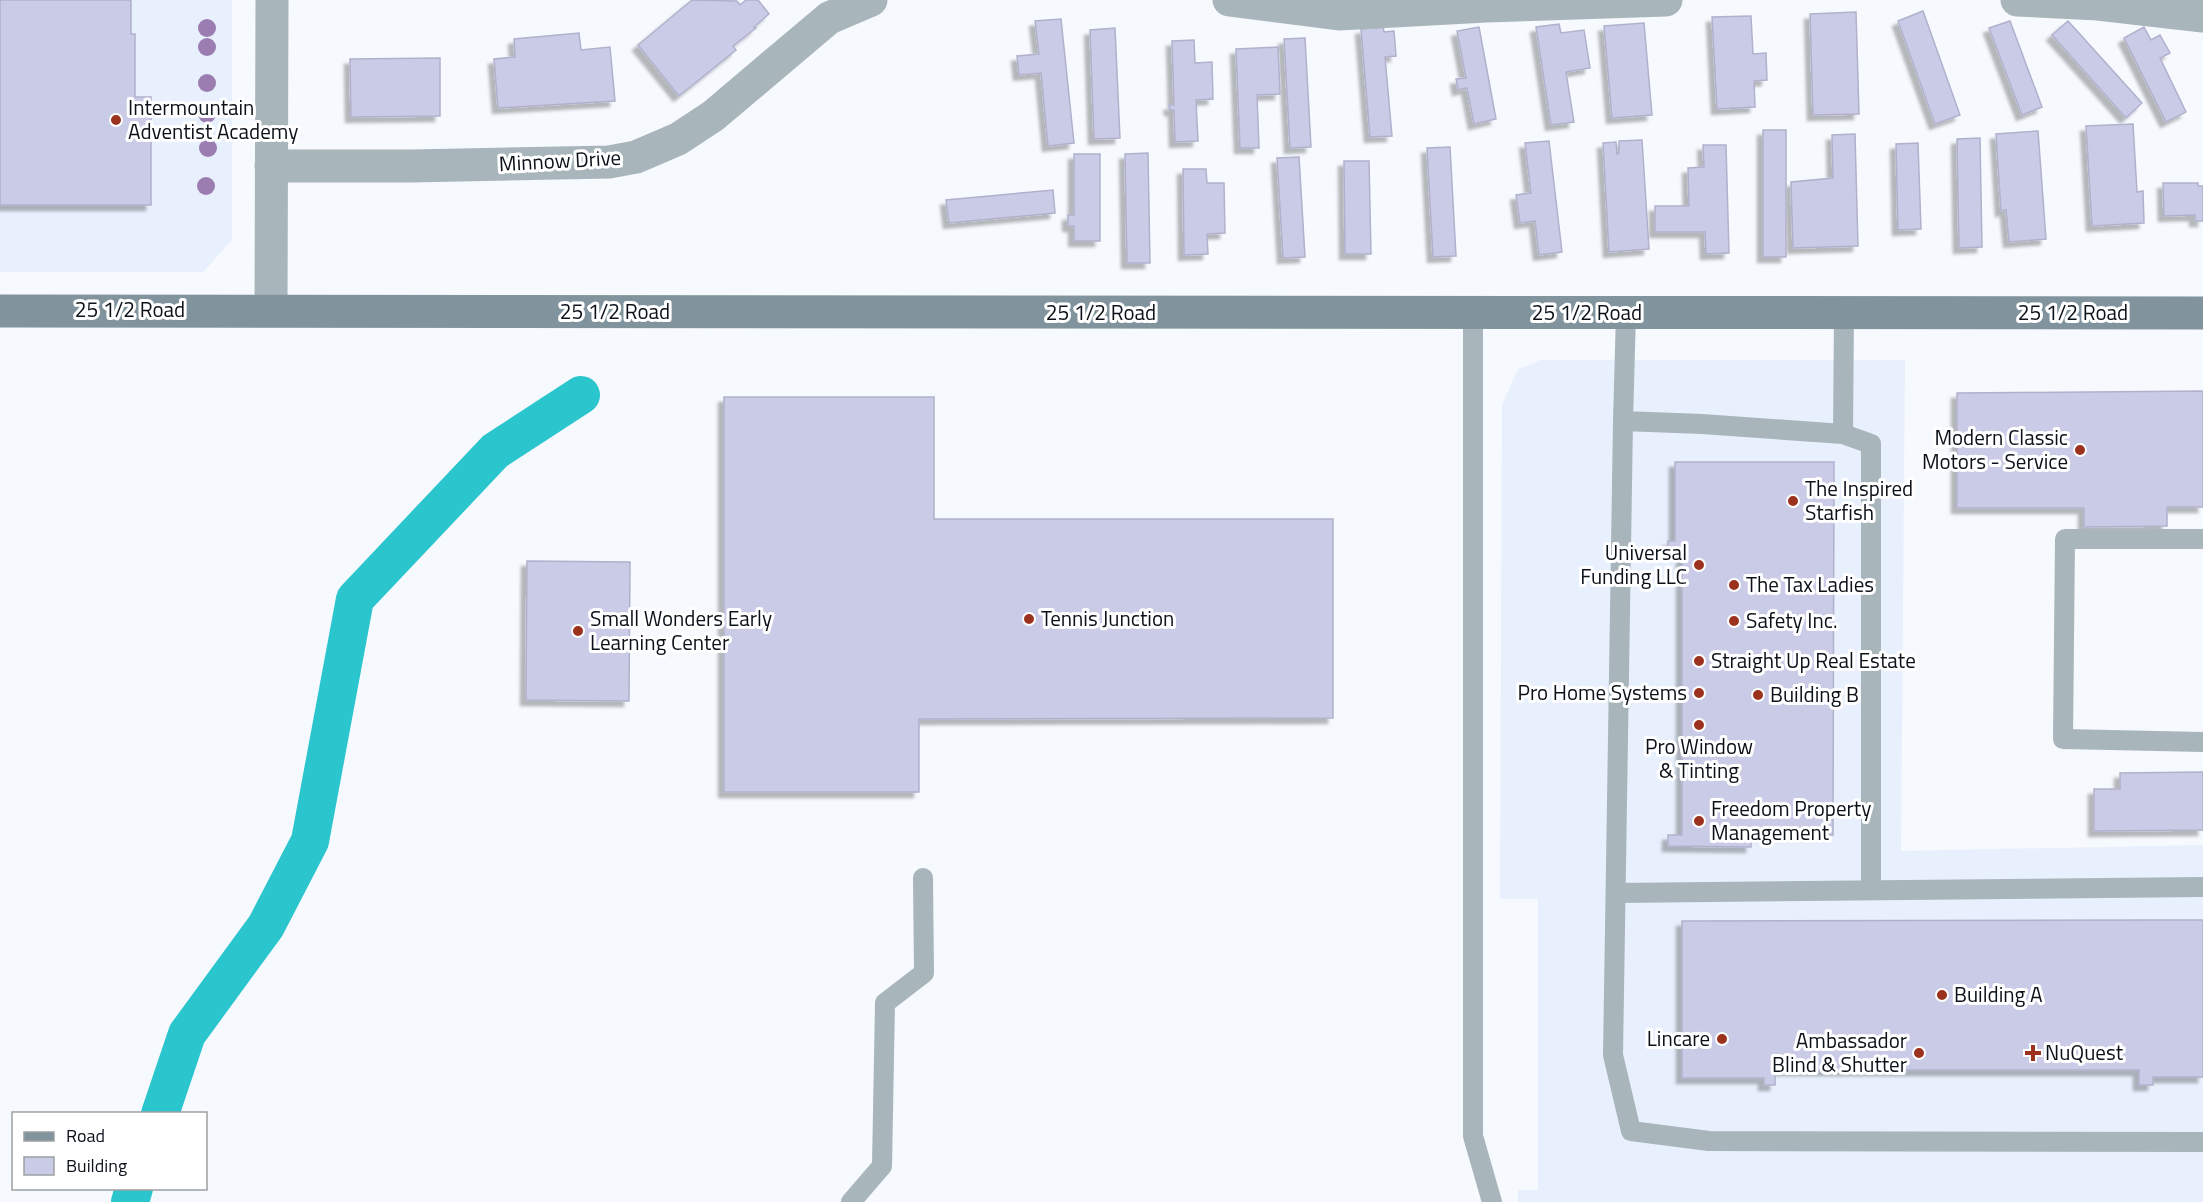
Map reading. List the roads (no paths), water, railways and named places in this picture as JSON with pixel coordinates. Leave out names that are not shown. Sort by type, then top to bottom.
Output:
[{"type":"street","points":[[271,310],[272,0]]},
{"type":"street","name":"Minnow Drive","points":[[271,166],[597,162],[636,157],[678,139],[713,116],[829,18],[871,0]]},
{"type":"street","points":[[1229,0],[1339,14],[1666,0]]},
{"type":"street","points":[[2017,0],[2098,4],[2203,16]]},
{"type":"street","name":"25 1/2 Road","points":[[0,311],[2203,313]]},
{"type":"lane","points":[[1473,313],[1473,1136],[1492,1202]]},
{"type":"lane","points":[[1626,313],[1613,1055],[1631,1131],[1709,1141],[2203,1142]]},
{"type":"lane","points":[[1843,434],[1844,313]]},
{"type":"lane","points":[[1623,421],[1843,434],[1871,444],[1870,891]]},
{"type":"lane","points":[[2203,539],[2065,540],[2063,739],[2203,742]]},
{"type":"lane","points":[[851,1202],[882,1167],[885,1003],[924,973],[923,878]]},
{"type":"lane","points":[[1616,893],[2203,887]]},
{"type":"waterway","points":[[161,1112],[187,1034],[266,926],[310,841],[355,599],[495,451],[581,395]]},
{"type":"waterway","points":[[130,1202],[133,1190]]},
{"type":"place","name":"Intermountain Adventist Academy","points":[[116,120]]},
{"type":"place","name":"Modern Classic Motors - Service","points":[[2080,450]]},
{"type":"place","name":"The Inspired Starfish","points":[[1793,501]]},
{"type":"place","name":"Universal Funding LLC","points":[[1699,565]]},
{"type":"place","name":"The Tax Ladies","points":[[1734,585]]},
{"type":"place","name":"Tennis Junction","points":[[1029,619]]},
{"type":"place","name":"Safety Inc.","points":[[1734,621]]},
{"type":"place","name":"Small Wonders Early Learning Center","points":[[578,631]]},
{"type":"place","name":"Straight Up Real Estate","points":[[1699,661]]},
{"type":"place","name":"Pro Home Systems","points":[[1699,693]]},
{"type":"place","name":"Building B","points":[[1758,695]]},
{"type":"place","name":"Pro Window & Tinting","points":[[1699,725]]},
{"type":"place","name":"Freedom Property Management","points":[[1699,821]]},
{"type":"place","name":"Building A","points":[[1942,995]]},
{"type":"place","name":"Lincare","points":[[1722,1039]]},
{"type":"place","name":"Ambassador Blind & Shutter","points":[[1919,1053]]},
{"type":"place","name":"NuQuest","points":[[2033,1053]]}]
